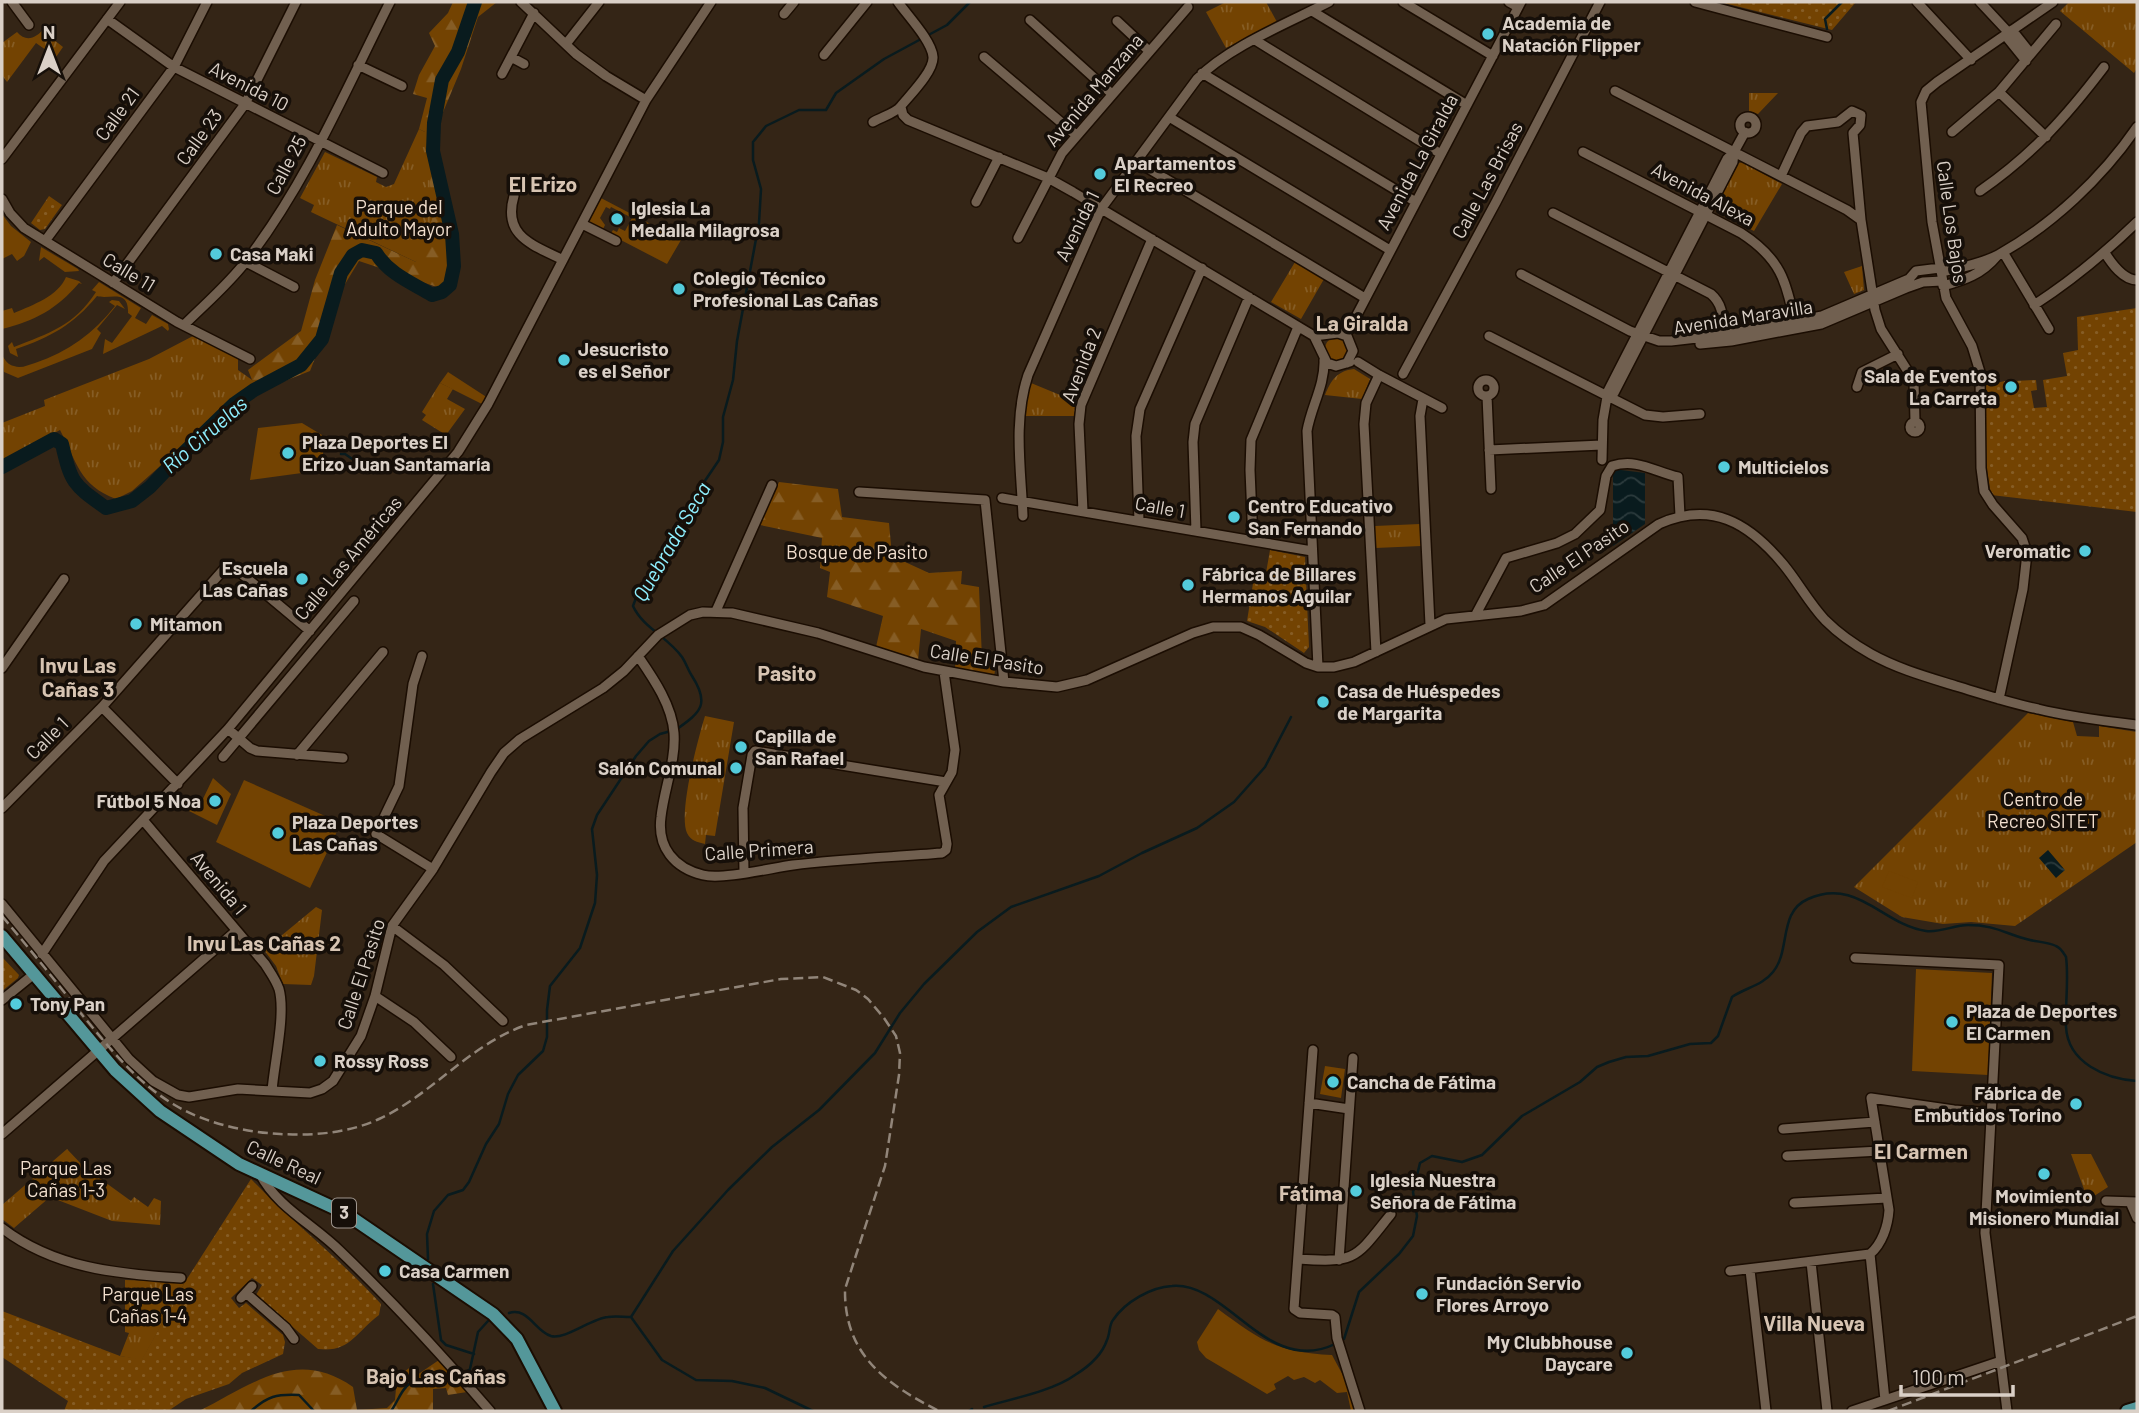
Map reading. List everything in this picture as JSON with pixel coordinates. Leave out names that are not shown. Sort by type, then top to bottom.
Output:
[{"type":"main road","name":"Calle Real","points":[[2,936],[99,1052],[127,1083],[160,1111],[260,1174],[345,1213],[493,1314],[517,1339],[555,1411]]},
{"type":"main road","points":[[2127,1411],[2137,1408]]},
{"type":"street","points":[[12,2],[29,25]]},
{"type":"street","points":[[2,159],[120,2]]},
{"type":"street","name":"Calle 21","points":[[45,241],[174,67],[207,2]]},
{"type":"street","name":"Calle 23","points":[[113,283],[245,104],[296,2]]},
{"type":"street","name":"Calle 25","points":[[184,325],[246,262],[288,200],[390,2]]},
{"type":"street","points":[[521,2],[566,44],[606,76],[646,100]]},
{"type":"street","points":[[566,44],[599,2]]},
{"type":"street","name":"Calle Las Américas","points":[[43,954],[104,861],[228,729],[458,452],[488,404],[646,100],[711,2]]},
{"type":"street","points":[[784,14],[794,2]]},
{"type":"street","points":[[824,55],[866,2]]},
{"type":"street","points":[[873,121],[901,107],[931,66],[932,54],[928,44],[898,2]]},
{"type":"street","name":"Avenida 1","points":[[1023,516],[1019,425],[1022,393],[1101,209],[1202,74],[1215,63],[1255,40],[1329,2]]},
{"type":"street","points":[[1403,2],[1493,56]]},
{"type":"street","points":[[1509,2],[1520,5]]},
{"type":"street","name":"Calle Las Brisas","points":[[1403,374],[1600,2]]},
{"type":"street","points":[[1695,2],[1826,37]]},
{"type":"street","points":[[1917,2],[1971,60]]},
{"type":"street","points":[[1980,2],[2029,58]]},
{"type":"street","name":"Calle Los Bajos","points":[[1999,699],[2023,589],[2027,553],[2022,538],[1984,491],[1981,468],[1980,372],[1972,346],[1949,306],[1942,277],[1926,176],[1921,102],[1926,91],[2053,2]]},
{"type":"street","name":"Avenida La Giralda","points":[[1349,330],[1520,5]]},
{"type":"street","name":"Avenida Manzana","points":[[1018,238],[1062,153],[1188,8]]},
{"type":"street","points":[[1312,10],[1467,105]]},
{"type":"street","points":[[502,74],[534,13]]},
{"type":"street","name":"Avenida 10","points":[[107,19],[174,67],[383,173]]},
{"type":"street","points":[[1030,20],[1112,94]]},
{"type":"street","points":[[1118,21],[1149,51]]},
{"type":"street","points":[[1952,132],[1999,92],[2056,24]]},
{"type":"street","points":[[1255,40],[1441,154]]},
{"type":"street","points":[[511,57],[524,64]]},
{"type":"street","points":[[984,57],[1076,135]]},
{"type":"street","points":[[358,65],[402,86]]},
{"type":"street","points":[[1980,191],[2011,170],[2046,137],[2104,68]]},
{"type":"street","points":[[1202,74],[1416,202]]},
{"type":"street","points":[[1615,91],[1861,220]]},
{"type":"street","points":[[1999,92],[2046,137]]},
{"type":"street","points":[[901,107],[908,120],[1048,178],[1314,336],[1349,330],[1358,362],[1442,408]]},
{"type":"street","points":[[1781,176],[1801,133],[1808,126],[1838,122],[1849,111],[1858,112],[1861,121],[1853,133],[1861,220],[1873,298],[1881,329],[1914,380],[1915,422]]},
{"type":"street","points":[[1169,117],[1390,250]]},
{"type":"street","points":[[1942,277],[2000,253],[2062,211],[2110,162],[2137,127]]},
{"type":"street","points":[[1602,460],[1603,421],[1608,391],[1703,214],[1727,159],[1745,132]]},
{"type":"street","name":"Avenida Alexa","points":[[1583,152],[1741,233],[1770,255],[1784,276],[1795,325]]},
{"type":"street","points":[[976,202],[999,157]]},
{"type":"street","points":[[1136,161],[1365,298]]},
{"type":"street","points":[[514,196],[510,214],[517,233],[527,242],[563,260]]},
{"type":"street","name":"Calle 11","points":[[2,199],[16,220],[45,241],[184,325],[250,359]]},
{"type":"street","points":[[1553,213],[1718,300],[1724,338]]},
{"type":"street","points":[[2034,305],[2105,253],[2137,222]]},
{"type":"street","points":[[582,224],[616,241]]},
{"type":"street","name":"Avenida 2","points":[[1083,511],[1079,424],[1081,405],[1152,239]]},
{"type":"street","points":[[1942,277],[1971,278],[1983,271],[2000,253]]},
{"type":"street","points":[[2000,253],[2049,329]]},
{"type":"street","points":[[2105,253],[2122,274],[2137,280]]},
{"type":"street","points":[[246,262],[293,287]]},
{"type":"street","points":[[1139,521],[1136,436],[1140,410],[1202,268]]},
{"type":"street","name":"Avenida Maravilla","points":[[1521,274],[1638,335],[1659,341],[1724,338],[1795,325],[1821,324],[1909,279],[1916,271],[1923,270],[1942,277]]},
{"type":"street","name":"Avenida Maravilla","points":[[1873,298],[1942,277]]},
{"type":"street","points":[[1196,531],[1193,442],[1195,425],[1249,297]]},
{"type":"street","points":[[1253,541],[1251,440],[1298,327]]},
{"type":"street","points":[[1333,334],[1350,340]]},
{"type":"street","points":[[1318,667],[1307,431],[1323,379],[1323,343],[1333,334]]},
{"type":"street","points":[[1314,336],[1326,363],[1336,366]]},
{"type":"street","points":[[1489,336],[1645,415],[1663,417],[1700,414]]},
{"type":"street","points":[[1347,363],[1353,351]]},
{"type":"street","points":[[1857,387],[1862,372],[1898,354]]},
{"type":"street","points":[[1323,379],[1336,366],[1358,362]]},
{"type":"street","points":[[1376,652],[1364,424],[1366,403],[1379,375]]},
{"type":"street","points":[[1487,396],[1491,489]]},
{"type":"street","points":[[1423,399],[1420,416],[1430,625]]},
{"type":"street","points":[[1489,450],[1602,445]]},
{"type":"street","points":[[1475,615],[1506,558],[1567,539],[1600,510],[1606,476],[1612,466],[1640,464],[1678,477],[1680,516]]},
{"type":"street","points":[[716,611],[772,485]]},
{"type":"street","points":[[859,492],[985,500],[1004,682]]},
{"type":"street","name":"Calle 1","points":[[1002,498],[1312,551]]},
{"type":"street","name":"Calle El Pasito","points":[[43,954],[139,1070],[178,1095],[199,1097],[238,1089],[299,1094],[322,1089],[333,1080],[361,1036],[375,996],[392,926],[433,869],[491,772],[510,748],[520,739],[603,688],[668,629],[690,615],[716,611],[818,633],[914,665],[1035,686],[1070,685],[1087,680],[1194,633],[1228,626],[1241,627],[1259,635],[1294,658],[1318,667],[1344,666],[1430,625],[1453,617],[1521,611],[1544,605],[1658,524],[1680,516],[1709,514],[1728,519],[1782,563],[1825,620],[1847,639],[1871,654],[1922,675],[1999,699],[2063,715],[2137,725]]},
{"type":"street","name":"Calle 1","points":[[2,808],[102,707],[220,571],[228,567],[236,569],[310,631]]},
{"type":"street","points":[[2,668],[64,579]]},
{"type":"street","name":"Calle Las Américas","points":[[223,757],[354,601]]},
{"type":"street","points":[[293,651],[303,660]]},
{"type":"street","points":[[297,755],[383,652]]},
{"type":"street","points":[[422,656],[413,684],[399,786],[376,834],[433,869]]},
{"type":"street","name":"Calle Primera","points":[[638,656],[659,690],[672,723],[674,739],[660,818],[661,842],[669,856],[685,869],[705,876],[795,865],[942,853],[947,844],[939,795],[946,782]]},
{"type":"street","points":[[744,873],[743,808],[752,755],[755,751],[946,782],[952,772],[955,750],[944,672]]},
{"type":"street","points":[[102,707],[178,784]]},
{"type":"street","points":[[228,729],[257,751],[343,758]]},
{"type":"street","name":"Avenida 1","points":[[143,820],[265,964],[279,990],[281,1008],[272,1091]]},
{"type":"street","points":[[2,904],[43,954]]},
{"type":"street","points":[[392,926],[444,965],[503,1021]]},
{"type":"street","points":[[2,1134],[236,932]]},
{"type":"street","points":[[1855,958],[1999,965],[1985,1233],[1994,1287],[2007,1411]]},
{"type":"street","points":[[2,1000],[34,974]]},
{"type":"street","points":[[375,996],[414,1022],[451,1057]]},
{"type":"street","points":[[1314,1050],[1294,1309],[1300,1313],[1332,1315],[1337,1321],[1337,1339],[1360,1411]]},
{"type":"street","points":[[1339,1261],[1353,1058]]},
{"type":"street","points":[[1730,1272],[1870,1254],[1875,1250],[1886,1227],[1889,1210],[1871,1098],[1991,1113]]},
{"type":"street","points":[[1309,1103],[1349,1109]]},
{"type":"street","points":[[1783,1129],[1875,1122]]},
{"type":"street","points":[[1787,1156],[1880,1151]]},
{"type":"street","points":[[260,1174],[277,1200],[338,1248],[392,1301],[489,1411]]},
{"type":"street","points":[[1794,1203],[1887,1198]]},
{"type":"street","points":[[2106,1201],[2134,1202],[2137,1218]]},
{"type":"street","points":[[1297,1259],[1339,1261],[1361,1251],[1391,1214]]},
{"type":"street","points":[[2,1228],[35,1248],[77,1265],[122,1275],[181,1278]]},
{"type":"street","points":[[1870,1254],[1885,1400]]},
{"type":"street","points":[[1811,1262],[1826,1411]]},
{"type":"street","points":[[1750,1270],[1766,1411]]},
{"type":"street","points":[[247,1293],[286,1328],[294,1339]]},
{"type":"street","points":[[1852,1411],[2001,1361]]},
{"type":"green space","points":[[453,2],[497,2],[478,17],[461,69],[441,117],[438,152],[458,254],[452,292],[359,261],[342,289],[310,371],[257,392],[248,370],[301,331],[315,280],[337,225],[416,262],[425,132],[419,129],[427,98],[413,94],[419,75],[435,46],[429,33],[448,13]]},
{"type":"green space","points":[[1226,2],[1266,2],[1277,22],[1226,48],[1206,12]]},
{"type":"green space","points":[[1720,2],[1856,2],[1832,30]]},
{"type":"green space","points":[[2069,2],[2137,2],[2137,68],[2134,73],[2060,11]]},
{"type":"green space","points":[[44,28],[44,32],[63,47],[56,57],[36,43],[7,82],[2,75],[2,43],[17,32],[31,38]]},
{"type":"green space","points":[[1749,93],[1778,93],[1758,114],[1749,111]]},
{"type":"green space","name":"Parque del Adulto Mayor","points":[[419,129],[425,132],[433,217],[416,262],[311,212],[314,205],[300,198],[325,152],[377,177],[376,182],[386,187],[394,184]]},
{"type":"green space","points":[[1742,162],[1782,184],[1754,231],[1716,212],[1715,207],[1737,164]]},
{"type":"green space","points":[[49,196],[62,205],[45,229],[40,230],[31,223]]},
{"type":"green space","points":[[601,198],[681,240],[667,264],[588,223]],"holes":[[[606,207],[611,207],[632,218],[625,231],[619,228],[617,232],[613,230],[611,233],[603,229],[605,225],[600,218]]]},
{"type":"green space","points":[[2,214],[11,226],[31,242],[24,256],[17,261],[12,254],[2,259]]},
{"type":"green space","points":[[41,247],[79,271],[65,272],[44,257],[39,261]]},
{"type":"green space","points":[[1295,262],[1324,279],[1301,319],[1271,302]]},
{"type":"green space","points":[[1862,266],[1864,290],[1854,294],[1844,272]]},
{"type":"green space","points":[[66,277],[82,284],[79,283],[45,313],[2,329],[2,311],[12,308],[14,313],[37,303],[57,290]]},
{"type":"green space","points":[[99,282],[141,308],[135,318],[146,324],[152,315],[168,324],[168,331],[162,326],[103,354],[105,339],[112,343],[132,316],[122,298],[97,296],[79,315],[61,329],[16,349],[18,357],[10,353],[8,346],[12,342],[14,347],[70,321],[88,304],[96,292],[92,290]]},
{"type":"green space","points":[[119,301],[125,309],[117,305],[97,329],[101,333],[92,349],[18,378],[4,372],[2,355],[10,365],[22,367],[58,353],[98,325],[115,306],[109,302]]},
{"type":"green space","points":[[2137,308],[2137,512],[1991,495],[1986,464],[1984,374],[1989,373],[1991,384],[2005,381],[2008,393],[2016,392],[2014,381],[2036,380],[2037,390],[2031,391],[2034,408],[2047,407],[2043,380],[2067,376],[2063,353],[2078,350],[2077,317]]},
{"type":"green space","points":[[193,336],[238,358],[238,370],[255,382],[132,491],[116,499],[94,487],[80,471],[60,430],[2,461],[2,423],[45,406],[44,400],[149,359]]},
{"type":"green space","points":[[1337,337],[1348,344],[1349,349],[1342,360],[1337,361],[1326,354],[1325,349],[1332,338]]},
{"type":"green space","points":[[1354,369],[1370,379],[1362,399],[1325,395],[1335,377]]},
{"type":"green space","points":[[448,372],[488,398],[484,405],[440,383]]},
{"type":"green space","points":[[440,383],[453,389],[447,399],[465,409],[446,435],[422,420],[426,415],[422,412]]},
{"type":"green space","points":[[1031,383],[1077,402],[1074,416],[1026,416],[1026,398]]},
{"type":"green space","name":"Plaza Deportes El Erizo Juan Santamaría","points":[[302,423],[322,435],[324,470],[250,480],[258,428]]},
{"type":"green space","name":"Bosque de Pasito","points":[[779,482],[838,489],[842,517],[889,523],[892,556],[929,573],[962,571],[961,584],[979,587],[982,659],[997,660],[994,676],[955,669],[956,641],[921,629],[918,661],[876,647],[883,616],[827,597],[830,572],[820,568],[822,538],[760,525]]},
{"type":"green space","points":[[1420,524],[1421,546],[1375,548],[1375,526]]},
{"type":"green space","points":[[1270,550],[1305,557],[1309,647],[1304,653],[1265,627],[1247,621],[1255,571],[1266,573]]},
{"type":"green space","name":"Centro de Recreo SITET","points":[[2028,713],[2073,722],[2077,736],[2099,737],[2099,726],[2137,732],[2137,842],[2015,926],[1971,922],[1943,924],[1902,917],[1854,887]]},
{"type":"green space","points":[[705,716],[734,722],[715,836],[706,835],[705,844],[690,838],[687,833],[685,810],[690,776]]},
{"type":"green space","name":"Fútbol 5 Noa","points":[[213,778],[231,794],[217,825],[187,810],[192,799],[201,803]]},
{"type":"green space","name":"Plaza Deportes Las Cañas","points":[[244,780],[341,823],[310,888],[216,842]]},
{"type":"green space","points":[[1889,871],[1918,882],[1912,898],[1882,887]]},
{"type":"green space","points":[[316,907],[322,910],[311,985],[283,984],[276,966],[264,950]]},
{"type":"green space","points":[[2,957],[19,975],[2,991]]},
{"type":"green space","name":"Plaza de Deportes El Carmen","points":[[1916,969],[1992,973],[1988,1075],[1912,1071]]},
{"type":"green space","name":"Cancha de Fátima","points":[[1325,1066],[1345,1069],[1341,1098],[1320,1094]]},
{"type":"green space","name":"Parque Las Cañas 1-3","points":[[67,1149],[84,1167],[131,1201],[134,1197],[148,1207],[154,1198],[161,1201],[160,1225],[112,1221],[50,1197],[14,1228],[2,1219],[2,1205]]},
{"type":"green space","points":[[2071,1154],[2091,1154],[2108,1187],[2088,1200]]},
{"type":"green space","points":[[251,1179],[381,1304],[379,1315],[352,1340],[338,1348],[318,1349],[256,1295],[262,1285],[252,1278],[231,1298],[239,1308],[246,1303],[283,1335],[283,1354],[242,1373],[229,1384],[186,1399],[168,1411],[64,1411],[68,1401],[2,1357],[2,1311],[120,1356],[142,1359],[185,1282]]},
{"type":"green space","name":"Parque Las Cañas 1-4","points":[[125,1280],[185,1282],[142,1360],[120,1356],[129,1333],[125,1332]]},
{"type":"green space","points":[[1218,1309],[1270,1343],[1297,1351],[1332,1355],[1346,1381],[1354,1411],[1351,1411],[1347,1392],[1337,1393],[1320,1380],[1315,1383],[1304,1377],[1294,1380],[1288,1376],[1274,1384],[1276,1389],[1267,1394],[1206,1358],[1199,1350],[1197,1342]]},
{"type":"green space","points":[[439,1360],[467,1392],[448,1395],[446,1388],[433,1389],[433,1410],[438,1411],[199,1411],[256,1381],[293,1370],[312,1370],[332,1375],[353,1387],[357,1410],[387,1408],[395,1400],[397,1377],[412,1366],[417,1375]]},
{"type":"water","points":[[1613,469],[1645,473],[1645,524],[1613,546]]},
{"type":"water","points":[[2048,850],[2065,870],[2056,878],[2039,858]]},
{"type":"waterway","name":"Río Ciruelas","points":[[2,467],[54,439],[62,444],[71,476],[87,494],[106,508],[132,501],[150,487],[234,404],[301,365],[322,339],[341,273],[353,255],[362,250],[376,253],[394,272],[432,295],[442,292],[450,285],[454,266],[452,234],[433,151],[434,123],[442,80],[458,52],[475,2]]},
{"type":"waterway","name":"Quebrada Seca","points":[[677,729],[697,712],[701,694],[682,657],[637,614],[633,606],[636,598],[650,582],[692,500],[719,460],[723,442],[723,417],[733,380],[737,341],[759,223],[761,189],[753,160],[753,142],[766,126],[799,110],[826,110],[836,93],[884,59],[947,25],[970,2]]},
{"type":"waterway","points":[[1827,29],[1825,19],[1842,2]]},
{"type":"waterway","points":[[341,454],[373,473]]},
{"type":"waterway","points":[[631,1317],[673,1251],[728,1190],[772,1147],[819,1110],[875,1053],[900,1013],[924,984],[977,932],[1011,907],[1099,876],[1197,828],[1234,802],[1265,767],[1291,717]]},
{"type":"waterway","name":"Quebrada Seca","points":[[428,1259],[427,1234],[434,1211],[448,1195],[463,1190],[469,1182],[486,1144],[499,1124],[508,1094],[518,1075],[543,1051],[547,1037],[550,986],[580,948],[595,903],[597,875],[592,829],[597,815],[649,741],[671,731]]},
{"type":"waterway","points":[[1341,1341],[1344,1339],[1359,1292],[1399,1254],[1413,1236],[1417,1216],[1413,1192],[1420,1163],[1432,1156],[1462,1162],[1482,1155],[1522,1116],[1609,1062],[1626,1057],[1648,1056],[1690,1044],[1711,1043],[1718,1036],[1732,997],[1764,980],[1773,972],[1782,953],[1792,913],[1808,899],[1825,894],[1841,894],[1856,898],[1896,920],[1926,931],[1978,925],[2058,947],[2066,957],[2068,1040],[2081,1059],[2101,1073],[2137,1081]]},
{"type":"waterway","name":"Quebrada Seca","points":[[433,1284],[441,1340],[446,1345],[474,1354]]},
{"type":"waterway","points":[[984,1407],[1044,1390],[1080,1372],[1102,1351],[1118,1313],[1139,1297],[1164,1287],[1192,1288],[1211,1298],[1268,1339],[1289,1348],[1311,1351],[1335,1344]]},
{"type":"waterway","points":[[509,1313],[521,1313],[551,1336],[564,1335],[602,1318],[631,1317],[662,1360],[696,1380],[732,1381],[765,1388],[813,1411]]},
{"type":"waterway","points":[[391,1411],[404,1389],[412,1382],[424,1379],[450,1381],[470,1369],[478,1332],[488,1321]]},
{"type":"waterway","points":[[251,1411],[268,1399],[291,1395],[299,1395],[314,1411]]},
{"type":"railway","points":[[2,916],[100,1037],[146,1085],[185,1111],[238,1129],[266,1133],[331,1133],[367,1124],[398,1109],[487,1045],[526,1025],[781,979],[823,977],[856,990],[868,999],[884,1018],[896,1036],[900,1053],[885,1166],[845,1289],[847,1312],[860,1349],[872,1365],[902,1390],[939,1411]]},
{"type":"railway","points":[[1888,1411],[2137,1316]]},
{"type":"place","name":"Academia de Natación Flipper","points":[[1488,34]]},
{"type":"place","name":"Apartamentos El Recreo","points":[[1100,174]]},
{"type":"place","name":"Iglesia La Medalla Milagrosa","points":[[617,219]]},
{"type":"place","name":"Casa Maki","points":[[216,254]]},
{"type":"place","name":"Colegio Técnico Profesional Las Cañas","points":[[679,289]]},
{"type":"place","name":"Jesucristo es el Señor","points":[[564,360]]},
{"type":"place","name":"Sala de Eventos La Carreta","points":[[2011,387]]},
{"type":"place","name":"Plaza Deportes El Erizo Juan Santamaría","points":[[288,453]]},
{"type":"place","name":"Multicielos","points":[[1724,467]]},
{"type":"place","name":"Centro Educativo San Fernando","points":[[1234,517]]},
{"type":"place","name":"Veromatic","points":[[2085,551]]},
{"type":"place","name":"Escuela Las Cañas","points":[[302,579]]},
{"type":"place","name":"Fábrica de Billares Hermanos Aguilar","points":[[1188,585]]},
{"type":"place","name":"Mitamon","points":[[136,624]]},
{"type":"place","name":"Casa de Huéspedes de Margarita","points":[[1323,702]]},
{"type":"place","name":"Capilla de San Rafael","points":[[741,747]]},
{"type":"place","name":"Salón Comunal","points":[[736,768]]},
{"type":"place","name":"Fútbol 5 Noa","points":[[215,801]]},
{"type":"place","name":"Plaza Deportes Las Cañas","points":[[278,833]]},
{"type":"place","name":"Tony Pan","points":[[16,1004]]},
{"type":"place","name":"Plaza de Deportes El Carmen","points":[[1952,1022]]},
{"type":"place","name":"Rossy Ross","points":[[320,1061]]},
{"type":"place","name":"Cancha de Fátima","points":[[1333,1082]]},
{"type":"place","name":"Fábrica de Embutidos Torino","points":[[2076,1104]]},
{"type":"place","name":"Movimiento Misionero Mundial","points":[[2044,1174]]},
{"type":"place","name":"Iglesia Nuestra Señora de Fátima","points":[[1356,1191]]},
{"type":"place","name":"Casa Carmen","points":[[385,1271]]},
{"type":"place","name":"Fundación Servio Flores Arroyo","points":[[1422,1294]]},
{"type":"place","name":"My Clubbhouse Daycare","points":[[1627,1353]]},
{"type":"district","name":"El Erizo","points":[[543,185]]},
{"type":"district","name":"La Giralda","points":[[1362,324]]},
{"type":"district","name":"Pasito","points":[[787,674]]},
{"type":"district","name":"Invu Las Cañas 3","points":[[78,678]]},
{"type":"district","name":"Invu Las Cañas 2","points":[[264,944]]},
{"type":"district","name":"El Carmen","points":[[1921,1152]]},
{"type":"district","name":"Fátima","points":[[1311,1194]]},
{"type":"district","name":"Villa Nueva","points":[[1814,1324]]},
{"type":"district","name":"Bajo Las Cañas","points":[[436,1377]]}]
